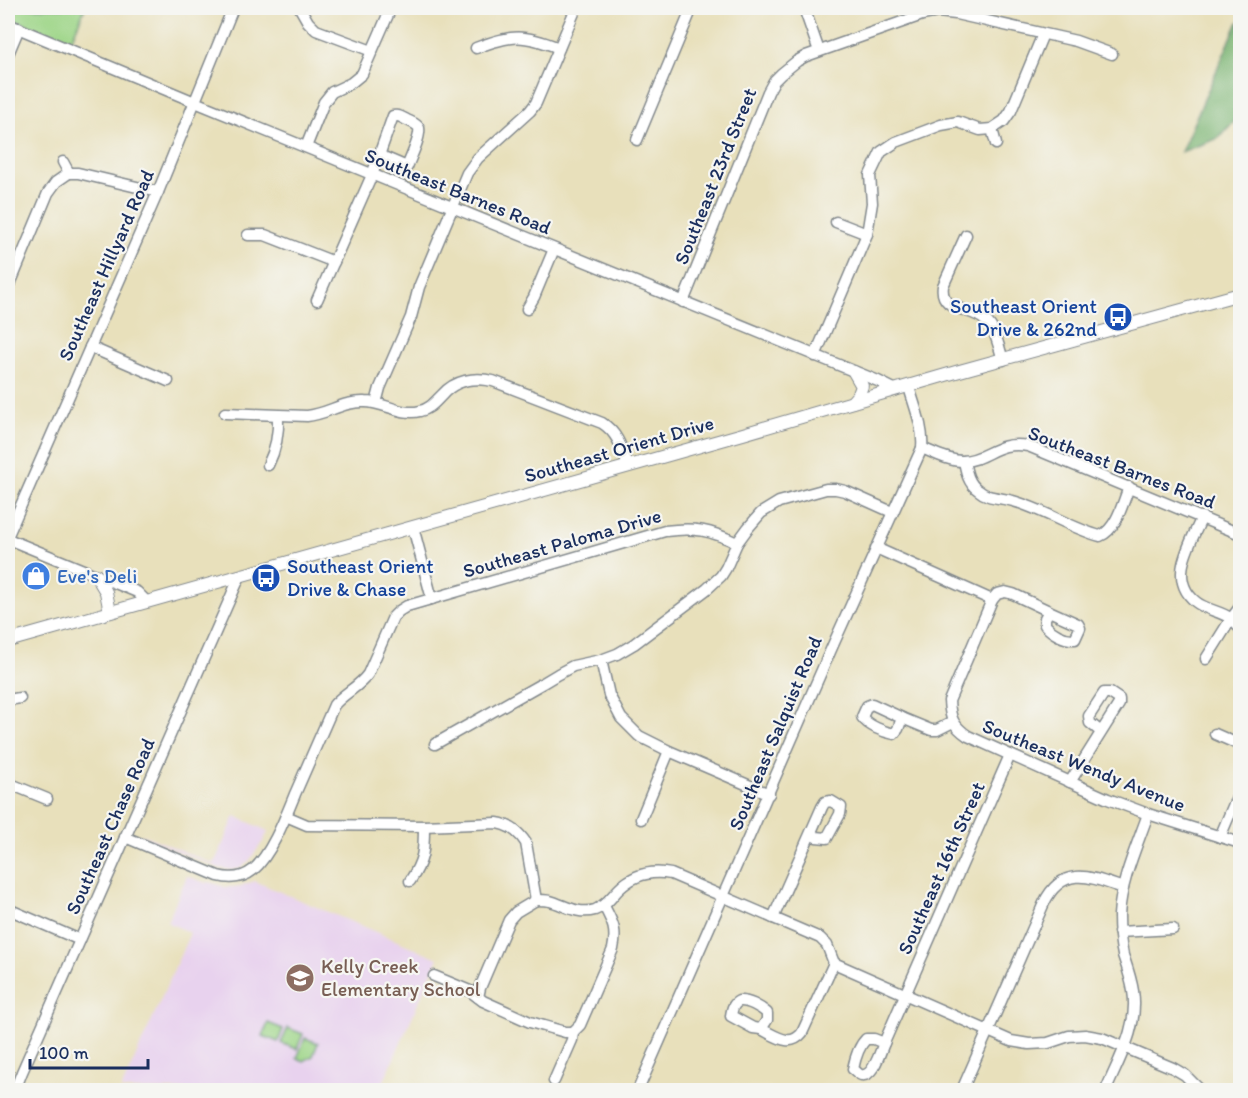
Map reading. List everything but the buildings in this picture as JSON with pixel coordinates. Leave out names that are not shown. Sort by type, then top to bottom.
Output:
[{"type":"main road","name":"Southeast Orient Drive","points":[[8,641],[1240,294]]},
{"type":"main road","points":[[852,402],[862,386],[854,372]]},
{"type":"main road","points":[[96,575],[106,592],[110,612]]},
{"type":"street","name":"Southeast Hillyard Road","points":[[8,537],[158,192],[233,8]]},
{"type":"street","points":[[300,8],[316,30],[372,51]]},
{"type":"street","points":[[306,147],[324,102],[332,92],[351,83],[362,74],[390,8]]},
{"type":"street","points":[[376,403],[380,388],[411,317],[419,287],[467,173],[472,165],[536,104],[576,8]]},
{"type":"street","points":[[637,140],[692,8]]},
{"type":"street","points":[[804,8],[819,51]]},
{"type":"street","name":"Southeast 23rd Street","points":[[683,302],[768,92],[774,81],[806,56],[906,19],[938,12],[1076,41],[1112,54]]},
{"type":"street","name":"Southeast Barnes Road","points":[[8,24],[896,390]]},
{"type":"street","points":[[8,54],[19,28]]},
{"type":"street","points":[[815,356],[867,234],[872,203],[870,175],[881,152],[896,142],[941,125],[958,122],[980,130],[992,129],[1004,121],[1011,111],[1043,34]]},
{"type":"street","points":[[476,48],[505,39],[523,37],[540,40],[559,48]]},
{"type":"street","points":[[317,300],[372,175],[393,116],[396,115],[419,128],[417,141],[399,186]]},
{"type":"street","points":[[992,129],[996,144]]},
{"type":"street","points":[[379,155],[407,167]]},
{"type":"street","points":[[63,162],[69,173]]},
{"type":"street","points":[[8,289],[48,194],[56,182],[69,173],[78,172],[158,192]]},
{"type":"street","points":[[836,222],[867,234]]},
{"type":"street","points":[[248,236],[265,235],[334,262]]},
{"type":"street","points":[[966,235],[942,286],[942,294],[944,300],[950,304],[986,320],[1003,360]]},
{"type":"street","points":[[526,309],[534,297],[554,249]]},
{"type":"street","points":[[986,320],[994,312]]},
{"type":"street","points":[[90,347],[168,381]]},
{"type":"street","points":[[225,413],[278,416],[315,415],[348,403],[365,402],[412,413],[430,407],[457,383],[475,379],[493,381],[610,428],[616,435],[628,466]]},
{"type":"street","points":[[909,387],[920,427],[922,448],[946,458],[964,461],[967,476],[973,485],[987,495],[1015,501],[1100,536],[1107,534],[1112,527],[1129,487]]},
{"type":"street","points":[[268,465],[276,446],[278,416]]},
{"type":"street","name":"Southeast Barnes Road","points":[[964,461],[1006,445],[1020,444],[1036,448],[1240,534]]},
{"type":"street","name":"Southeast Salquist Road","points":[[638,1090],[922,448]]},
{"type":"street","points":[[435,744],[558,674],[581,664],[617,654],[634,644],[721,576],[737,543],[748,528],[761,513],[779,502],[826,489],[836,489],[892,512]]},
{"type":"street","points":[[1202,518],[1182,564],[1183,584],[1197,603],[1231,619],[1240,628]]},
{"type":"street","points":[[413,527],[432,599]]},
{"type":"street","name":"Southeast Paloma Drive","points":[[286,816],[334,705],[342,695],[363,682],[393,618],[407,606],[665,531],[684,528],[702,530],[721,535],[737,543]]},
{"type":"street","points":[[8,537],[137,592],[147,602]]},
{"type":"street","points":[[876,548],[992,600]]},
{"type":"street","name":"Southeast Chase Road","points":[[15,1090],[240,576]]},
{"type":"street","points":[[902,718],[931,730],[937,730],[953,722],[949,701],[992,600],[997,594],[1005,592],[1049,611]]},
{"type":"street","points":[[1206,658],[1240,608]]},
{"type":"street","points":[[600,660],[609,694],[621,718],[639,736],[769,794]]},
{"type":"street","points":[[8,700],[20,698]]},
{"type":"street","name":"Southeast Wendy Avenue","points":[[953,722],[968,736],[1108,799],[1240,843]]},
{"type":"street","points":[[1070,782],[1101,732]]},
{"type":"street","points":[[1215,734],[1240,745]]},
{"type":"street","points":[[641,819],[669,751]]},
{"type":"street","name":"Southeast 16th Street","points":[[884,1043],[1010,755]]},
{"type":"street","points":[[8,783],[47,799]]},
{"type":"street","points":[[1220,837],[1240,790]]},
{"type":"street","points":[[1106,1090],[1125,1047],[1134,1012],[1131,977],[1119,932],[1119,912],[1123,888],[1148,814]]},
{"type":"street","points":[[125,837],[218,876],[236,878],[244,876],[260,863],[286,816],[308,825],[424,826],[497,823],[513,829],[526,843],[536,900]]},
{"type":"street","points":[[410,881],[423,857],[424,826]]},
{"type":"street","points":[[773,918],[811,832]]},
{"type":"street","points":[[478,997],[509,920],[516,912],[536,900],[550,901],[583,912],[594,910],[604,906],[619,889],[638,876],[662,872],[678,876],[820,938],[827,945],[834,963],[1011,1041],[1029,1044],[1047,1043],[1069,1036],[1085,1035],[1102,1038],[1185,1075],[1200,1090]]},
{"type":"street","points":[[962,1090],[1044,903],[1054,887],[1071,877],[1080,876],[1123,888]]},
{"type":"street","points":[[434,976],[470,991],[483,1001],[530,1022],[565,1032],[573,1032],[580,1026],[613,950],[615,936],[613,924],[604,906]]},
{"type":"street","points":[[8,909],[80,940]]},
{"type":"street","points":[[1119,932],[1173,929]]},
{"type":"street","points":[[761,1029],[784,1040],[797,1039],[802,1033],[834,963]]},
{"type":"street","points":[[554,1082],[572,1040],[573,1032]]},
{"type":"shaded area","points":[[235,816],[268,831],[249,861],[233,870],[219,868],[145,838],[141,834],[214,864]]},
{"type":"shaded area","name":"Kelly Creek Elementary School","points":[[187,876],[225,887],[238,887],[254,881],[438,958],[380,1090],[121,1090],[190,933],[167,922]]},
{"type":"green space","points":[[8,8],[85,8],[70,43],[8,17]]},
{"type":"green space","points":[[1238,22],[1240,22],[1240,116],[1216,139],[1181,152]]},
{"type":"green space","points":[[268,1023],[283,1029],[278,1042],[263,1036]]},
{"type":"green space","points":[[288,1028],[303,1034],[297,1049],[281,1043]]},
{"type":"green space","points":[[305,1038],[318,1043],[313,1056],[304,1061],[297,1058]]},
{"type":"place","name":"Southeast Orient Drive & 262nd","points":[[1118,317]]},
{"type":"place","name":"Eve's Deli","points":[[36,576]]},
{"type":"place","name":"Southeast Orient Drive & Chase","points":[[266,578]]},
{"type":"place","name":"Kelly Creek Elementary School","points":[[300,978]]}]
